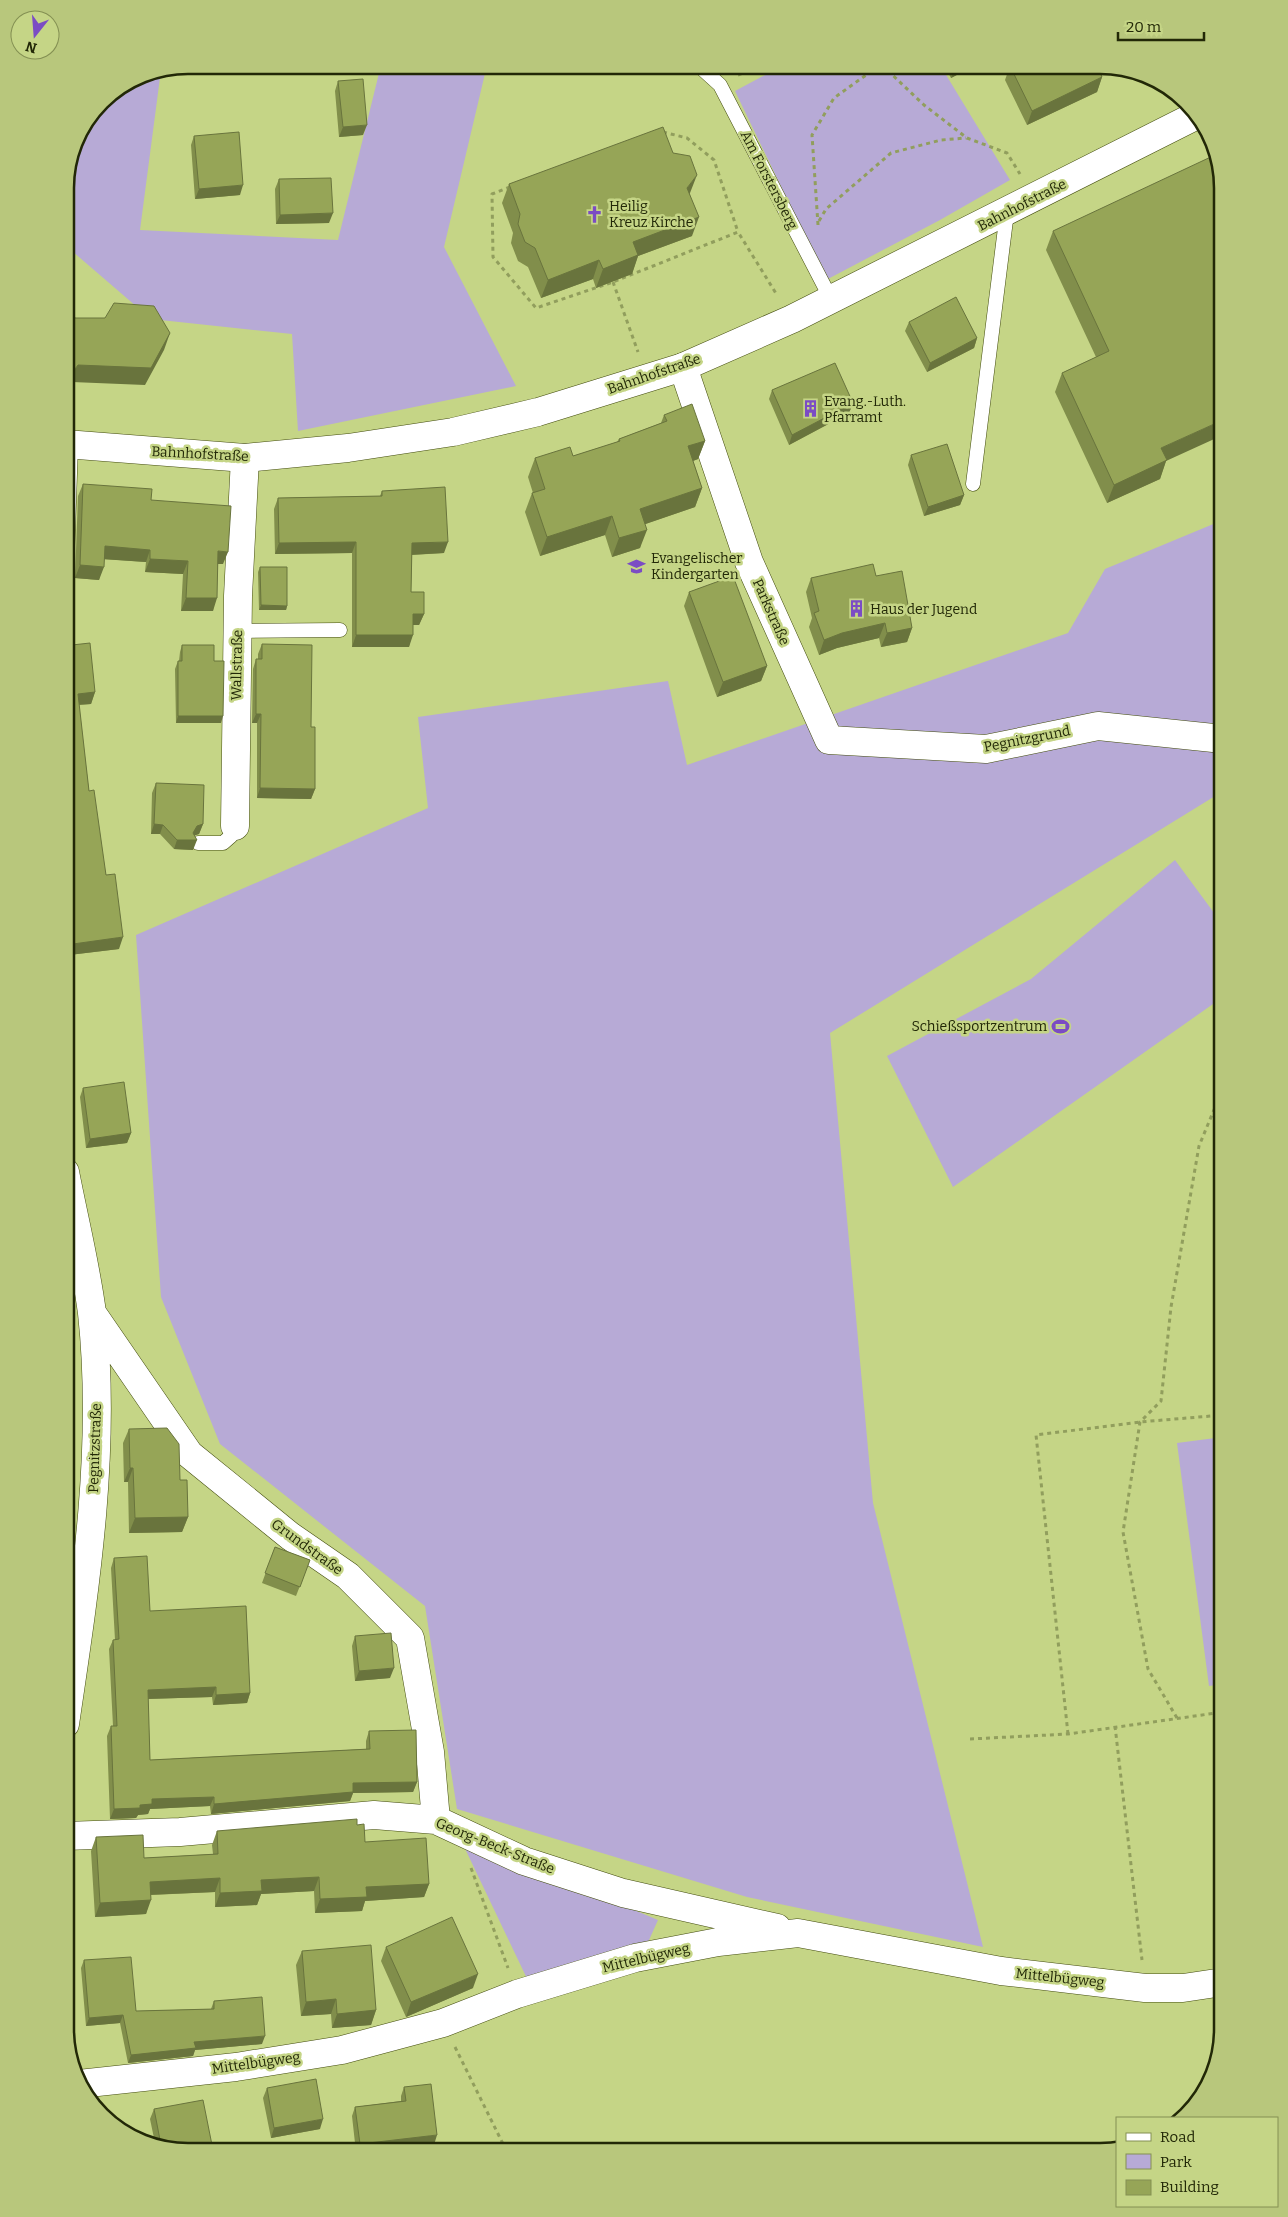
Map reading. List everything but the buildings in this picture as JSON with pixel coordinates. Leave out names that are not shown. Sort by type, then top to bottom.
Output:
[{"type":"street","name":"Bahnhofstraße","points":[[74,445],[245,458],[348,448],[452,432],[538,412],[683,367],[832,301],[1190,118]]},
{"type":"street","name":"Parkstraße","points":[[683,367],[749,562],[830,740]]},
{"type":"street","name":"Wallstraße","points":[[234,826],[238,631],[245,458]]},
{"type":"street","name":"Pegnitzgrund","points":[[830,740],[986,749],[1098,726],[1214,738]]},
{"type":"street","name":"Pegnitzstraße","points":[[74,1219],[92,1313],[96,1392],[94,1498],[88,1575],[74,1666]]},
{"type":"street","name":"Grundstraße","points":[[92,1313],[189,1454],[290,1536],[348,1576],[410,1638],[430,1752],[446,1825]]},
{"type":"street","name":"Georg-Beck-Straße","points":[[74,1836],[180,1832],[374,1815],[446,1825],[524,1861],[623,1893],[798,1933]]},
{"type":"street","name":"Mittelbügweg","points":[[88,2083],[236,2067],[342,2050],[443,2023],[517,1994],[635,1958],[718,1942],[798,1933],[1001,1971],[1145,1988],[1183,1988],[1214,1983]]},
{"type":"lane","name":"Am Forstersberg","points":[[708,74],[720,85],[832,301]]},
{"type":"lane","points":[[973,484],[1007,212]]},
{"type":"lane","points":[[238,631],[340,630]]},
{"type":"lane","name":"Wallstraße","points":[[198,843],[223,843],[231,836],[234,826]]},
{"type":"path","points":[[720,85],[741,74]]},
{"type":"path","points":[[819,221],[812,135],[834,98],[868,74]]},
{"type":"path","points":[[891,74],[924,104],[967,138],[1007,153],[1034,198]]},
{"type":"path","points":[[656,130],[687,138],[714,160],[738,232],[792,319]]},
{"type":"path","points":[[806,252],[819,221],[826,210],[891,153],[941,140],[967,138]]},
{"type":"path","points":[[519,183],[492,194],[493,257],[536,308],[613,282],[738,232]]},
{"type":"path","points":[[613,282],[647,379]]},
{"type":"path","points":[[1177,1718],[1148,1668],[1123,1532],[1140,1422],[1161,1401],[1171,1308],[1199,1146],[1214,1110]]},
{"type":"path","points":[[1068,1734],[1036,1435],[1140,1422],[1214,1416]]},
{"type":"path","points":[[970,1739],[1068,1734],[1214,1713]]},
{"type":"path","points":[[1115,1726],[1145,1988]]},
{"type":"path","points":[[446,1825],[498,1937],[517,1994]]},
{"type":"path","points":[[443,2023],[503,2143]]},
{"type":"green space","points":[[379,74],[485,74],[444,247],[516,386],[298,431],[292,334],[151,319],[74,253],[74,180],[82,144],[97,118],[107,107],[131,89],[144,82],[160,78],[140,230],[338,240]]},
{"type":"green space","points":[[767,74],[945,74],[1010,180],[940,220],[826,280],[735,91]]},
{"type":"green space","points":[[1214,524],[1214,797],[830,1033],[873,1503],[983,1947],[747,1897],[457,1809],[425,1606],[220,1444],[161,1297],[136,935],[428,808],[418,717],[668,681],[687,765],[1068,633],[1105,569]]},
{"type":"green space","name":"Schießsportzentrum","points":[[1175,860],[1214,913],[1214,1003],[953,1187],[887,1056],[1031,979]]},
{"type":"green space","points":[[1214,1438],[1214,1685],[1209,1686],[1177,1443]]},
{"type":"green space","points":[[459,1836],[658,1920],[641,1958],[532,1989]]},
{"type":"place","name":"Heilig Kreuz Kirche","points":[[595,214]]},
{"type":"place","name":"Evang.-Luth. Pfarramt","points":[[810,409]]},
{"type":"place","name":"Evangelischer Kindergarten","points":[[637,566]]},
{"type":"place","name":"Haus der Jugend","points":[[856,609]]},
{"type":"place","name":"Schießsportzentrum","points":[[1061,1026]]}]
